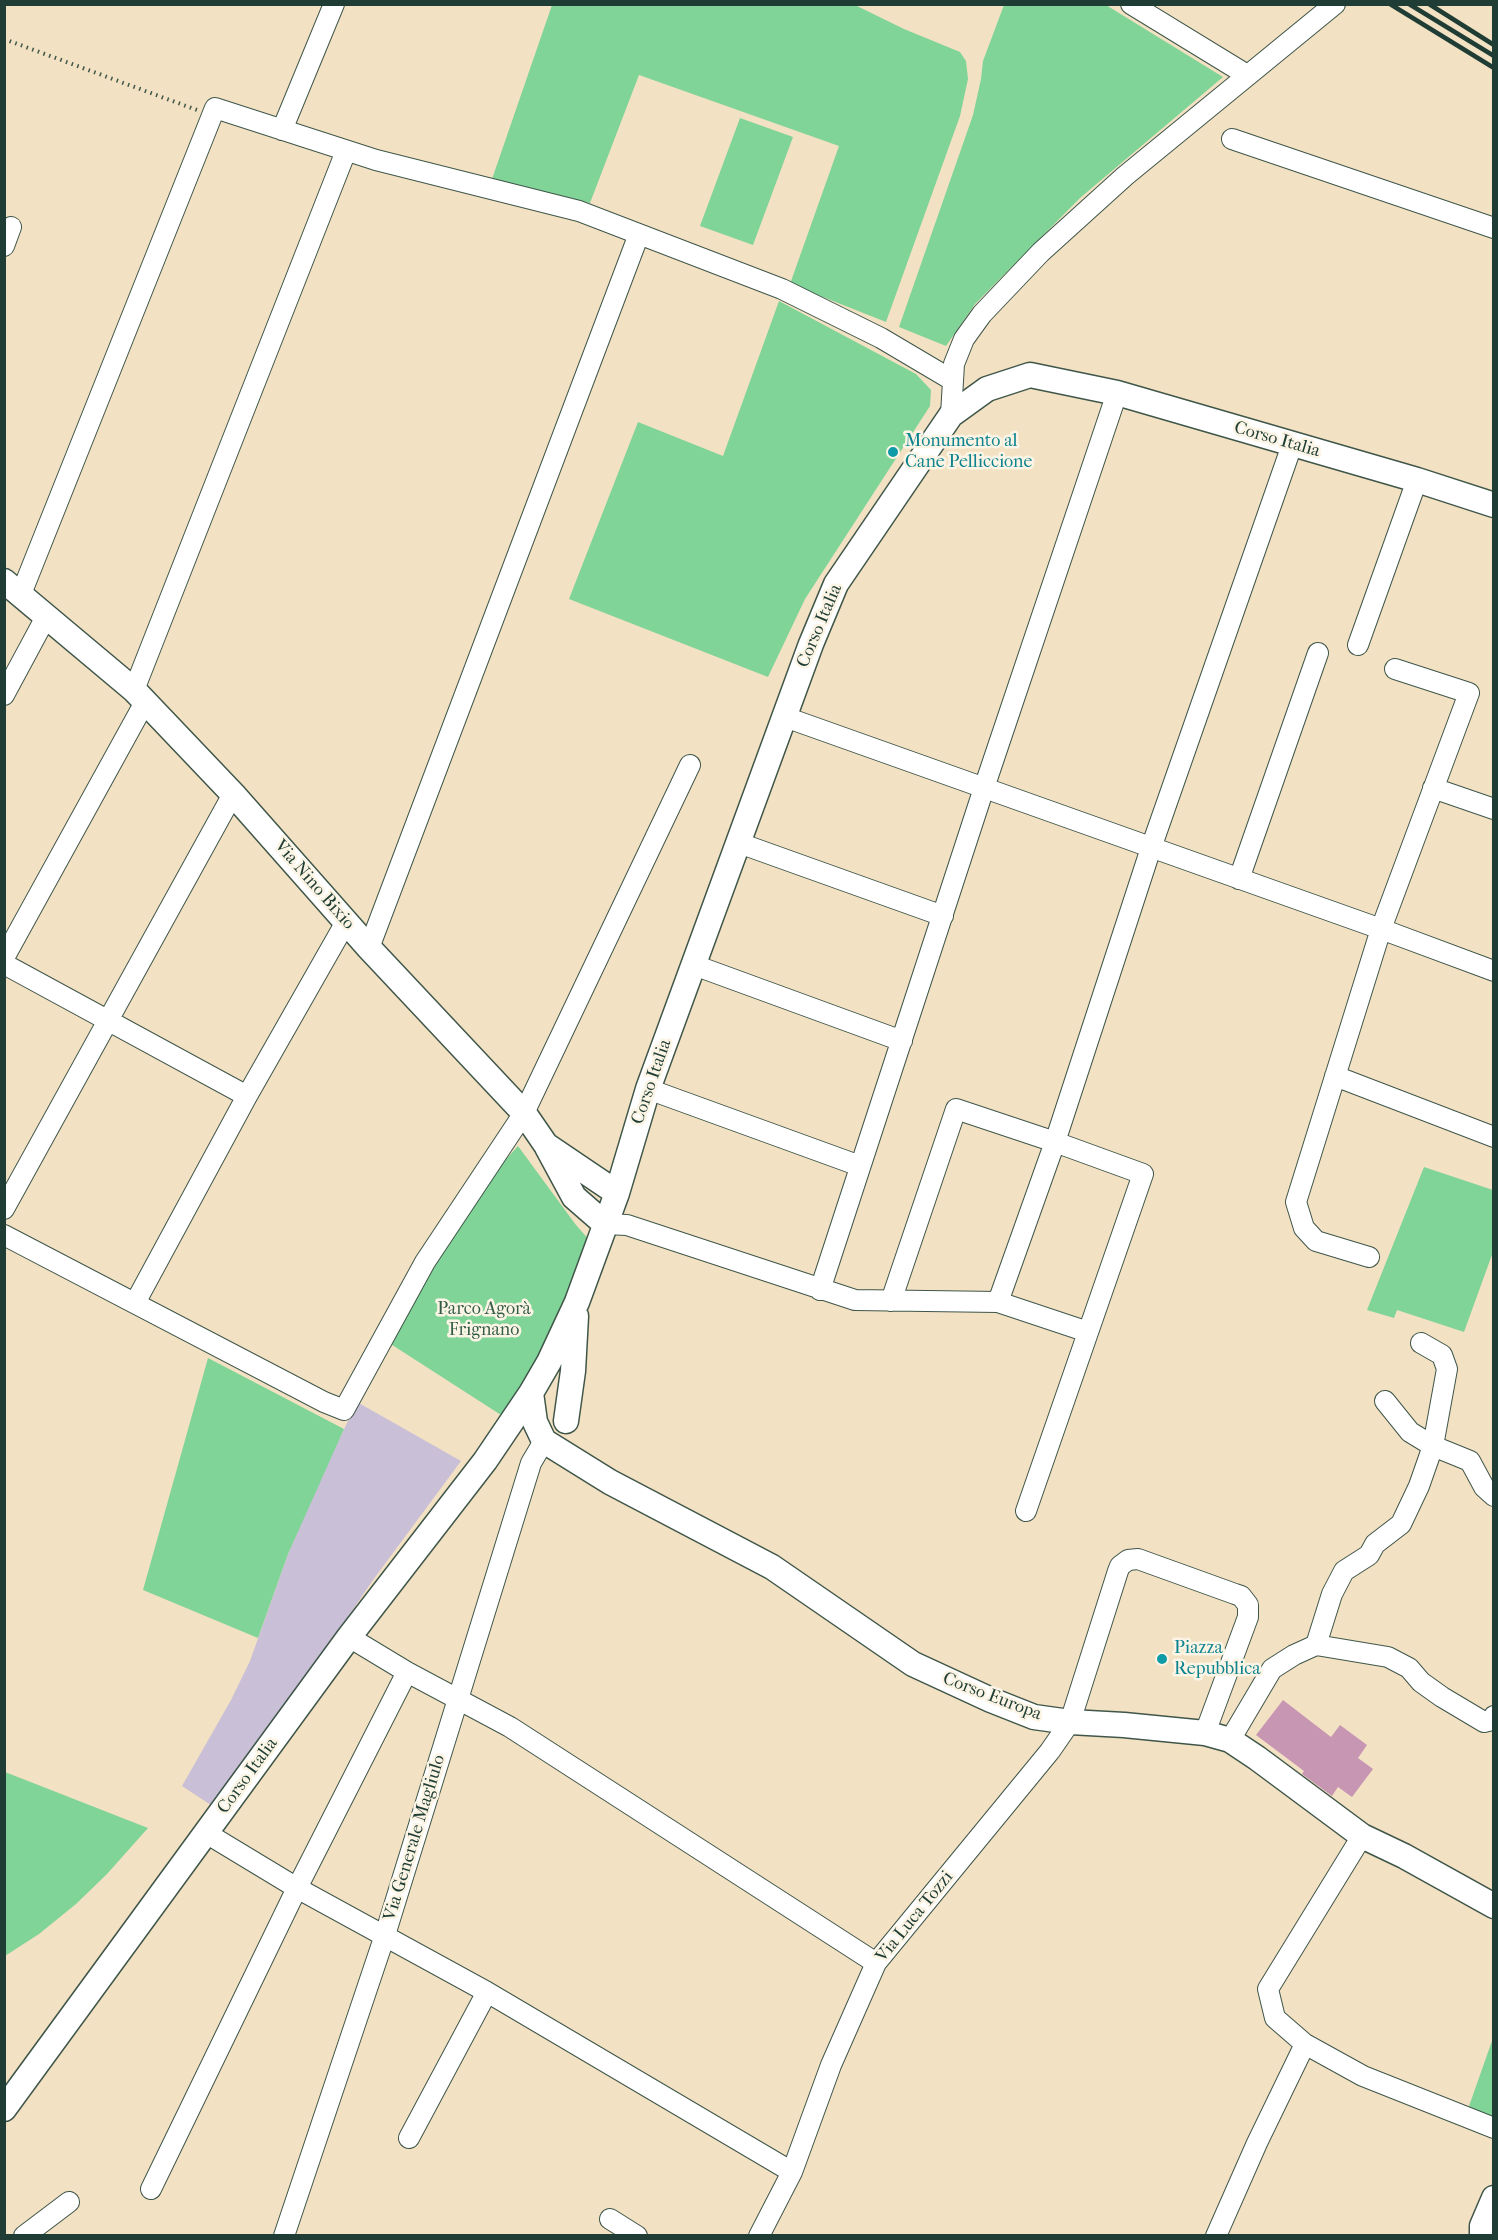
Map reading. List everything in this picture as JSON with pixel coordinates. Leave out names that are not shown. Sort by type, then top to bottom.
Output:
[{"type":"street","points":[[282,130],[334,4]]},
{"type":"street","points":[[1131,4],[1247,75]]},
{"type":"street","points":[[951,415],[954,364],[963,339],[982,314],[1080,216],[1335,4]]},
{"type":"street","points":[[13,588],[215,108],[376,160],[579,211],[782,289],[881,338],[952,380]]},
{"type":"street","points":[[1232,139],[1494,228]]},
{"type":"street","points":[[4,958],[139,696],[346,151]]},
{"type":"street","points":[[4,246],[11,227]]},
{"type":"street","points":[[369,948],[639,234]]},
{"type":"street","name":"Corso Italia","points":[[4,2109],[349,1637],[495,1445],[531,1393],[549,1362],[577,1302],[617,1193],[648,1089],[811,644],[836,584],[951,415],[987,389],[1030,375],[1117,393],[1417,480],[1494,506]]},
{"type":"street","points":[[820,1290],[984,788],[1117,393]]},
{"type":"street","points":[[998,1302],[1055,1142],[1151,848],[1292,445]]},
{"type":"street","points":[[1358,645],[1417,480]]},
{"type":"street","name":"Via Nino Bixio","points":[[13,588],[139,696],[233,794],[369,948],[524,1113],[546,1145],[617,1193]]},
{"type":"street","points":[[4,695],[47,615]]},
{"type":"street","points":[[1239,879],[1318,653]]},
{"type":"street","points":[[1370,1257],[1316,1241],[1304,1228],[1296,1202],[1381,929],[1469,693],[1395,669]]},
{"type":"street","points":[[785,717],[1494,971]]},
{"type":"street","points":[[4,1235],[324,1402],[344,1410],[425,1262],[524,1113],[690,765]]},
{"type":"street","points":[[1432,788],[1494,809]]},
{"type":"street","points":[[4,1209],[233,794]]},
{"type":"street","points":[[739,843],[943,916]]},
{"type":"street","points":[[135,1303],[247,1095],[346,922]]},
{"type":"street","points":[[4,964],[108,1018],[247,1095]]},
{"type":"street","points":[[693,965],[902,1041]]},
{"type":"street","points":[[1335,1076],[1494,1137]]},
{"type":"street","points":[[648,1089],[860,1166]]},
{"type":"street","points":[[891,1301],[956,1109],[1143,1174],[1026,1511]]},
{"type":"street","points":[[546,1145],[574,1197],[605,1224],[627,1225],[855,1300],[998,1302],[1088,1332]]},
{"type":"street","points":[[566,1421],[573,1371],[577,1302]]},
{"type":"street","points":[[1316,1645],[1332,1594],[1344,1571],[1369,1555],[1375,1544],[1401,1524],[1419,1486],[1433,1446],[1447,1369],[1442,1355],[1421,1343]]},
{"type":"street","points":[[544,1441],[535,1422],[531,1393],[552,1401],[566,1421],[576,1460]]},
{"type":"street","points":[[1385,1401],[1410,1432],[1433,1446],[1470,1461],[1484,1486],[1494,1496]]},
{"type":"street","points":[[495,1445],[521,1439],[544,1441],[576,1460]]},
{"type":"street","name":"Via Generale Magliulo","points":[[284,2235],[385,1935],[531,1463],[544,1441]]},
{"type":"street","name":"Corso Europa","points":[[576,1460],[610,1482],[772,1567],[913,1664],[1034,1717],[1205,1733],[1230,1740],[1362,1836],[1404,1856],[1494,1906]]},
{"type":"street","points":[[1070,1722],[1118,1571],[1124,1563],[1133,1559],[1235,1593],[1241,1596],[1248,1605],[1248,1617],[1205,1733]]},
{"type":"street","points":[[349,1637],[539,1746],[876,1963]]},
{"type":"street","points":[[1230,1740],[1272,1669],[1316,1645],[1388,1657],[1409,1668],[1421,1682],[1442,1697],[1484,1722],[1492,1720],[1494,1716]]},
{"type":"street","points":[[151,2189],[297,1888],[407,1672]]},
{"type":"street","name":"Via Luca Tozzi","points":[[759,2235],[792,2172],[831,2065],[876,1963],[1043,1761],[1070,1722]]},
{"type":"street","points":[[206,1833],[297,1888],[487,1992],[792,2172]]},
{"type":"street","points":[[1362,1836],[1268,1989],[1275,2018],[1305,2044],[1363,2076],[1494,2128]]},
{"type":"street","points":[[409,2138],[487,1992]]},
{"type":"street","points":[[1216,2235],[1305,2044]]},
{"type":"street","points":[[1482,2235],[1482,2226],[1494,2198]]},
{"type":"street","points":[[24,2235],[69,2202]]},
{"type":"street","points":[[610,2219],[637,2235]]},
{"type":"path","points":[[4,39],[212,116]]},
{"type":"shaded area","points":[[357,1402],[461,1461],[373,1580],[217,1809],[182,1786],[231,1700],[250,1661],[288,1554]]},
{"type":"green space","points":[[552,5],[855,5],[904,29],[960,52],[966,61],[968,79],[960,116],[886,322],[790,284],[839,146],[639,75],[590,203],[492,179]]},
{"type":"green space","points":[[1004,5],[1106,5],[1223,77],[1080,198],[975,304],[946,346],[899,327],[973,115],[983,61]]},
{"type":"green space","points":[[740,118],[793,137],[753,245],[700,226]]},
{"type":"green space","points":[[779,301],[916,374],[931,390],[930,406],[805,599],[768,677],[569,599],[638,422],[723,456]]},
{"type":"green space","name":"Parco Agorà Frignano","points":[[518,1146],[576,1225],[592,1243],[515,1416],[501,1415],[386,1341],[499,1167]]},
{"type":"green space","points":[[1424,1167],[1493,1190],[1493,1252],[1464,1332],[1397,1310],[1394,1318],[1367,1310]]},
{"type":"green space","points":[[208,1358],[344,1429],[288,1554],[258,1638],[143,1590]]},
{"type":"green space","points":[[5,1772],[148,1828],[107,1874],[76,1904],[39,1934],[5,1956]]},
{"type":"green space","points":[[1494,2038],[1493,2118],[1468,2109]]},
{"type":"building","points":[[1283,1700],[1331,1737],[1340,1725],[1367,1745],[1358,1758],[1373,1769],[1352,1797],[1338,1787],[1332,1796],[1302,1774],[1304,1771],[1256,1735]]},
{"type":"railway","points":[[1390,4],[1494,68]]},
{"type":"railway","points":[[1409,4],[1494,56]]},
{"type":"railway","points":[[1429,4],[1494,45]]},
{"type":"place","name":"Monumento al Cane Pelliccione","points":[[893,452]]},
{"type":"place","name":"Piazza Repubblica","points":[[1162,1659]]}]
